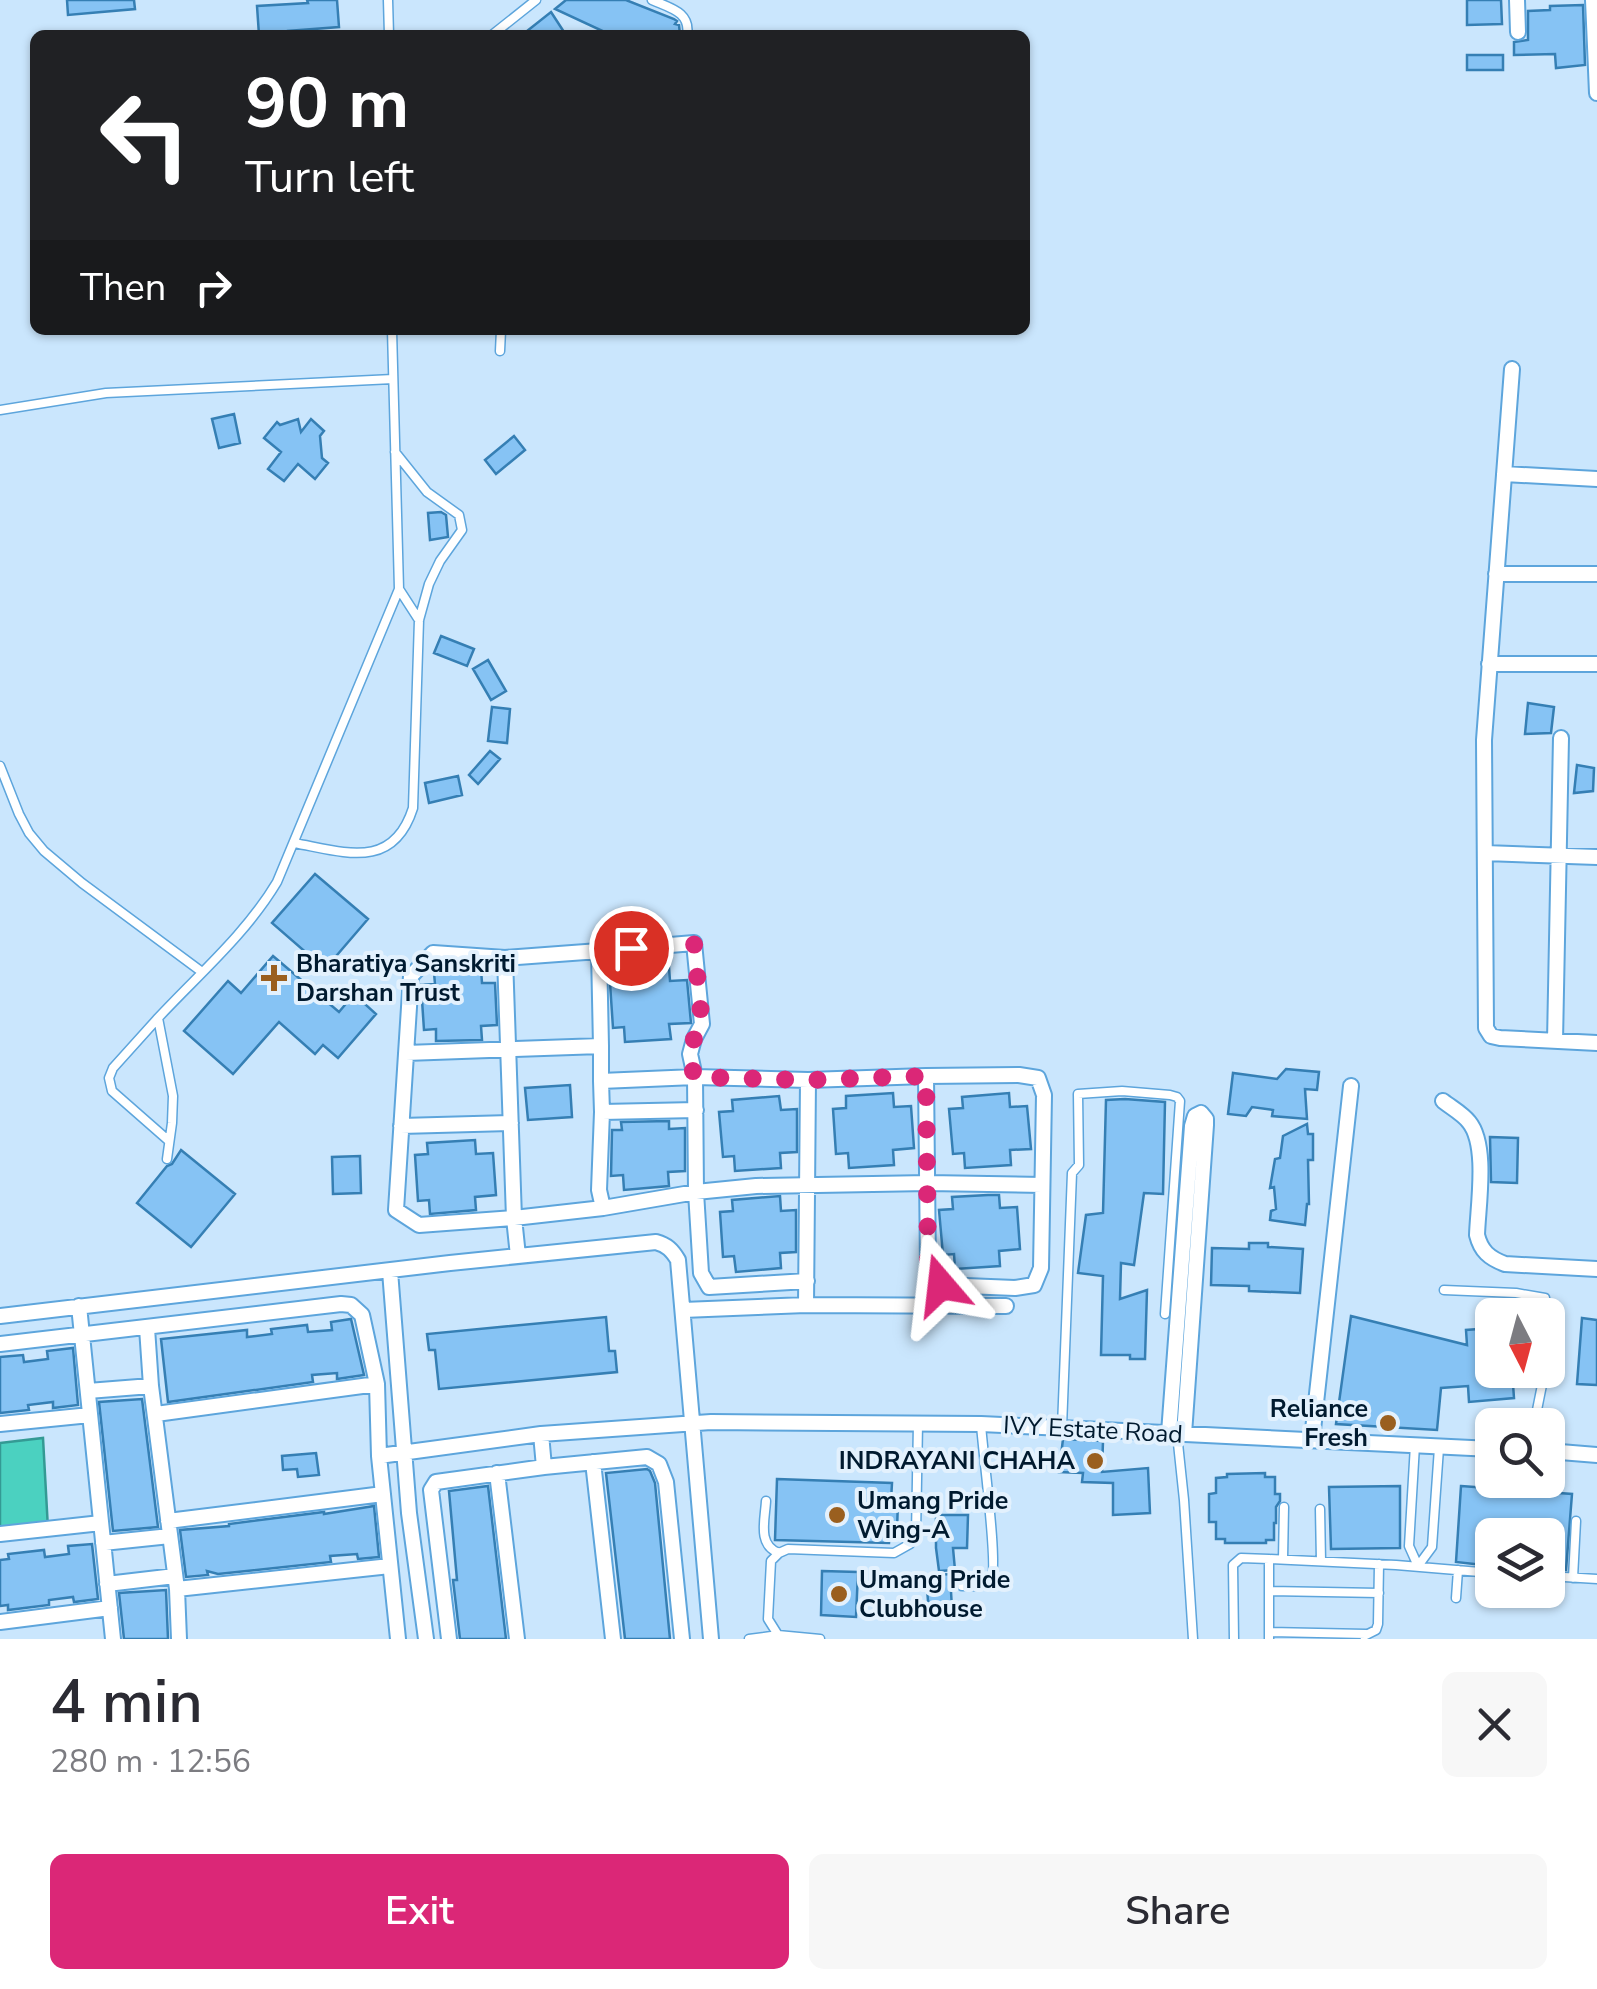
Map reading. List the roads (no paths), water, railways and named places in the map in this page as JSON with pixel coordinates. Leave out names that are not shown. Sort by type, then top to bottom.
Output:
[{"type":"street","points":[[1517,0],[1518,32]]},
{"type":"street","points":[[1593,0],[1597,93]]},
{"type":"street","points":[[1512,369],[1484,740],[1486,1028],[1491,1036],[1500,1038],[1597,1044]]},
{"type":"street","points":[[1504,474],[1597,479]]},
{"type":"street","points":[[1496,574],[1597,574]]},
{"type":"street","points":[[1489,664],[1597,664]]},
{"type":"street","points":[[1555,1041],[1562,738]]},
{"type":"street","points":[[1485,854],[1597,857]]},
{"type":"street","points":[[807,1281],[709,1287],[701,1274],[696,1192],[696,1110],[690,1054],[702,1024],[694,943],[505,958],[433,952],[411,976],[396,1210],[418,1226],[604,1208],[696,1192],[807,1184],[1042,1185]]},
{"type":"street","points":[[599,951],[599,1190],[604,1208]]},
{"type":"street","points":[[505,958],[518,1256]]},
{"type":"street","points":[[406,1053],[601,1046]]},
{"type":"street","points":[[602,1081],[694,1077],[808,1080],[926,1076],[1019,1075],[1038,1078],[1044,1094],[1041,1268],[1034,1285],[1015,1288],[932,1282],[928,1268],[926,1076]]},
{"type":"street","points":[[806,1305],[808,1080]]},
{"type":"street","points":[[1312,1440],[1351,1086]]},
{"type":"street","points":[[1444,1101],[1468,1120],[1477,1134],[1480,1247],[1491,1259],[1505,1264],[1597,1269]]},
{"type":"street","points":[[602,1112],[696,1110]]},
{"type":"street","points":[[1177,1434],[1182,1269],[1192,1126],[1194,1116],[1201,1113],[1206,1125],[1182,1269]]},
{"type":"street","points":[[401,1126],[511,1123]]},
{"type":"street","points":[[0,1316],[656,1242],[673,1251],[678,1260],[710,1639]]},
{"type":"street","points":[[390,1270],[404,1452],[426,1639]]},
{"type":"street","points":[[0,1344],[351,1305],[362,1315],[376,1384],[379,1456],[398,1632],[423,1619]]},
{"type":"street","points":[[683,1310],[806,1305],[1006,1306]]},
{"type":"street","points":[[79,1306],[113,1639]]},
{"type":"street","points":[[147,1328],[180,1639]]},
{"type":"street","points":[[156,1414],[376,1384]]},
{"type":"street","points":[[88,1392],[151,1386]]},
{"type":"street","points":[[0,1424],[90,1415]]},
{"type":"street","name":"IVY Estate Road","points":[[379,1456],[541,1434],[693,1422],[981,1424],[1475,1449]]},
{"type":"street","points":[[541,1434],[544,1466]]},
{"type":"street","points":[[1565,1452],[1597,1455]]},
{"type":"street","points":[[449,1639],[432,1490],[436,1482],[544,1466],[646,1457],[660,1464],[666,1482],[682,1639]]},
{"type":"street","points":[[592,1462],[613,1639]]},
{"type":"street","points":[[497,1474],[517,1639]]},
{"type":"street","points":[[103,1544],[169,1529],[383,1494]]},
{"type":"street","points":[[0,1534],[101,1523]]},
{"type":"street","points":[[107,1584],[390,1566]]},
{"type":"street","points":[[0,1622],[110,1608]]},
{"type":"lane","points":[[388,0],[388,30]]},
{"type":"lane","points":[[498,30],[536,0]]},
{"type":"lane","points":[[652,0],[685,17],[687,30]]},
{"type":"lane","points":[[169,1142],[112,1091],[109,1078],[113,1068],[265,902],[294,843],[399,589],[392,335]]},
{"type":"lane","points":[[500,351],[501,335]]},
{"type":"lane","points":[[0,410],[106,393],[393,379]]},
{"type":"lane","points":[[294,843],[358,854],[375,852],[401,834],[410,818],[419,620],[429,584],[440,561],[459,537],[462,521],[452,508],[421,486],[396,452]]},
{"type":"lane","points":[[399,589],[419,620]]},
{"type":"lane","points":[[0,766],[19,814],[44,851],[202,972]]},
{"type":"lane","points":[[158,1018],[172,1096],[167,1160]]},
{"type":"lane","points":[[1062,1427],[1072,1172],[1079,1165],[1078,1094],[1122,1091],[1177,1097],[1181,1108],[1172,1218],[1182,1269],[1165,1314]]},
{"type":"lane","points":[[1444,1290],[1545,1298]]},
{"type":"lane","points":[[778,1635],[768,1619],[772,1561],[779,1553],[788,1548],[894,1553],[910,1544],[916,1535],[918,1423]]},
{"type":"lane","points":[[962,1586],[983,1585],[993,1578],[994,1572],[981,1424]]},
{"type":"lane","points":[[1177,1434],[1193,1639]]},
{"type":"lane","points":[[1415,1445],[1409,1546],[1418,1566]]},
{"type":"lane","points":[[1418,1566],[1432,1546],[1439,1448]]},
{"type":"lane","points":[[766,1501],[764,1541],[779,1553]]},
{"type":"lane","points":[[1283,1559],[1284,1507]]},
{"type":"lane","points":[[1320,1509],[1321,1561]]},
{"type":"lane","points":[[1573,1578],[1576,1521]]},
{"type":"lane","points":[[1234,1639],[1234,1564],[1241,1558],[1475,1572]]},
{"type":"lane","points":[[1269,1559],[1269,1635],[1364,1636],[1376,1630],[1379,1564]]},
{"type":"lane","points":[[1456,1598],[1458,1570]]},
{"type":"lane","points":[[1565,1577],[1597,1578]]},
{"type":"lane","points":[[1269,1591],[1379,1593]]},
{"type":"lane","points":[[749,1639],[778,1635],[820,1639]]},
{"type":"place","name":"Bharatiya Sanskriti Darshan Trust","points":[[274,978]]},
{"type":"place","name":"Reliance Fresh","points":[[1388,1423]]},
{"type":"place","name":"INDRAYANI CHAHA","points":[[1095,1461]]},
{"type":"place","name":"Umang Pride Wing-A","points":[[837,1515]]},
{"type":"place","name":"Umang Pride Clubhouse","points":[[839,1594]]}]
